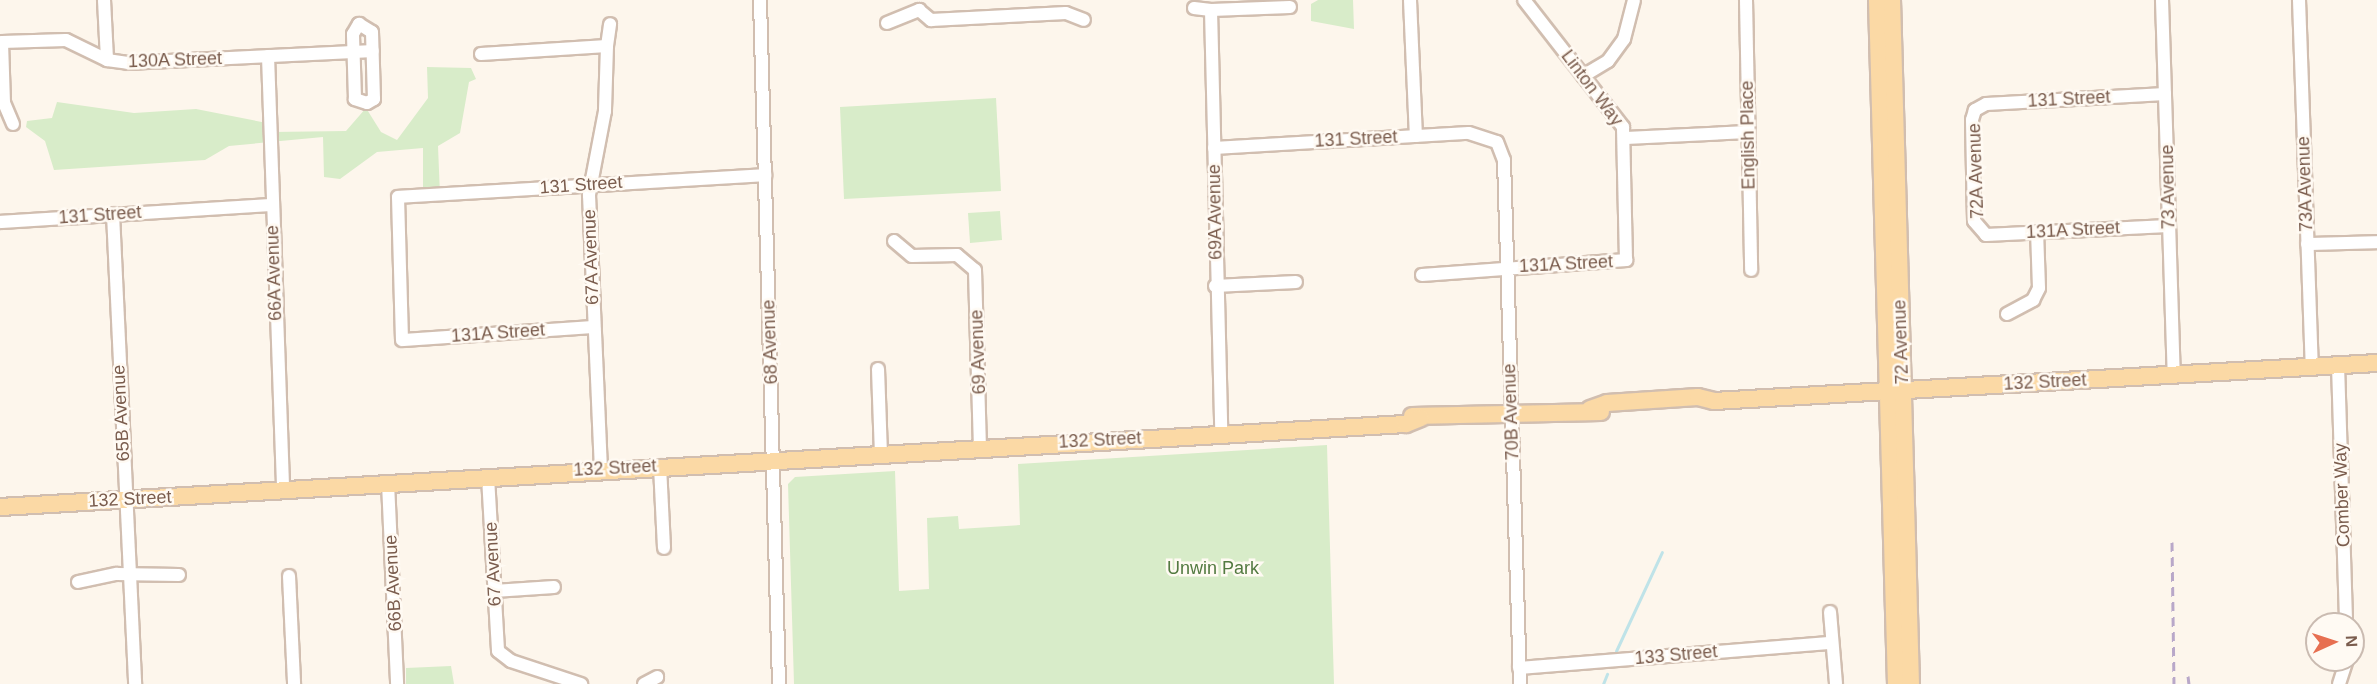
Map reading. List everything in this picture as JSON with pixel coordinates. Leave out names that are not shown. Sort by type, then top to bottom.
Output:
[{"type":"main road","name":"72 Avenue","points":[[1877,0],[1911,684]]},
{"type":"main road","name":"72 Avenue","points":[[1892,0],[1896,684]]},
{"type":"main road","name":"132 Street","points":[[0,507],[1226,431],[1239,425],[1405,414],[1421,418],[1511,414],[1590,409],[1607,403],[1698,397],[1714,401],[2377,363]]},
{"type":"street","points":[[104,0],[106,60]]},
{"type":"street","name":"68 Avenue","points":[[760,0],[779,684]]},
{"type":"street","points":[[1410,0],[1416,136]]},
{"type":"street","name":"Linton Way","points":[[1524,0],[1583,76],[1626,138],[1626,260]]},
{"type":"street","points":[[1583,76],[1608,61],[1624,39],[1634,0]]},
{"type":"street","name":"English Place","points":[[1746,0],[1751,270]]},
{"type":"street","name":"73 Avenue","points":[[2162,0],[2174,375]]},
{"type":"street","name":"73A Avenue","points":[[2299,0],[2312,367]]},
{"type":"street","points":[[887,23],[919,5],[931,20],[1066,13],[1084,20]]},
{"type":"street","points":[[1194,8],[1211,10],[1290,7]]},
{"type":"street","name":"69A Avenue","points":[[1211,10],[1215,286],[1226,431]]},
{"type":"street","points":[[364,23],[372,32],[373,51],[374,99],[363,104],[355,99],[353,34],[364,23]]},
{"type":"street","name":"67A Avenue","points":[[601,469],[590,185],[605,111],[603,44],[610,24]]},
{"type":"street","name":"130A Street","points":[[13,124],[4,103],[2,42],[66,40],[106,60],[373,51]]},
{"type":"street","points":[[481,54],[603,44]]},
{"type":"street","name":"66A Avenue","points":[[268,56],[283,490]]},
{"type":"street","name":"131 Street","points":[[1975,110],[1986,104],[2165,94]]},
{"type":"street","name":"72A Avenue","points":[[1975,110],[1974,221],[1979,231]]},
{"type":"street","points":[[1626,138],[1747,132]]},
{"type":"street","name":"131 Street","points":[[1214,148],[1469,133],[1497,142]]},
{"type":"street","name":"70B Avenue","points":[[1497,142],[1504,160],[1520,684]]},
{"type":"street","name":"131 Street","points":[[402,340],[398,197],[765,175]]},
{"type":"street","name":"131 Street","points":[[0,222],[272,205]]},
{"type":"street","name":"65B Avenue","points":[[113,214],[135,684]]},
{"type":"street","name":"131A Street","points":[[1979,231],[2037,232],[2168,226]]},
{"type":"street","points":[[2007,314],[2033,300],[2039,288],[2037,232]]},
{"type":"street","name":"69 Avenue","points":[[894,241],[912,256],[969,260],[975,270],[981,447]]},
{"type":"street","points":[[2307,244],[2377,242]]},
{"type":"street","name":"131A Street","points":[[1422,275],[1506,267],[1626,260]]},
{"type":"street","points":[[1215,286],[1296,282]]},
{"type":"street","name":"131A Street","points":[[402,340],[594,327]]},
{"type":"street","name":"Comber Way","points":[[2338,366],[2346,612]]},
{"type":"street","points":[[878,369],[881,453]]},
{"type":"street","points":[[660,466],[664,548]]},
{"type":"street","name":"67 Avenue","points":[[488,477],[498,651],[512,661],[580,684]]},
{"type":"street","name":"66B Avenue","points":[[388,483],[397,684]]},
{"type":"street","points":[[78,582],[129,574],[179,575]]},
{"type":"street","points":[[289,576],[294,684]]},
{"type":"street","points":[[494,591],[554,587]]},
{"type":"street","points":[[1830,612],[1836,684]]},
{"type":"street","name":"133 Street","points":[[1519,668],[1832,643]]},
{"type":"street","points":[[644,684],[657,677]]},
{"type":"green space","points":[[1318,0],[1353,0],[1354,29],[1311,21],[1311,4]]},
{"type":"green space","points":[[427,67],[471,68],[476,79],[469,82],[460,133],[438,146],[440,195],[423,196],[423,148],[377,152],[340,179],[324,177],[323,137],[229,146],[205,160],[54,170],[45,141],[26,127],[27,121],[52,118],[57,102],[134,113],[196,109],[272,124],[272,132],[346,131],[366,108],[381,132],[397,140],[428,98]]},
{"type":"green space","points":[[996,98],[1001,191],[844,199],[840,107]]},
{"type":"green space","points":[[1000,211],[1002,240],[970,243],[968,213]]},
{"type":"green space","name":"Unwin Park","points":[[1327,445],[1334,684],[794,684],[788,484],[795,477],[895,471],[899,591],[929,589],[927,518],[958,516],[959,529],[1020,525],[1018,464]]},
{"type":"green space","points":[[451,666],[454,684],[406,684],[406,668]]},
{"type":"waterway","points":[[1616,651],[1662,552]]},
{"type":"waterway","points":[[1603,684],[1607,674]]},
{"type":"railway","points":[[2172,542],[2174,684]]},
{"type":"railway","points":[[2188,676],[2189,684]]}]
